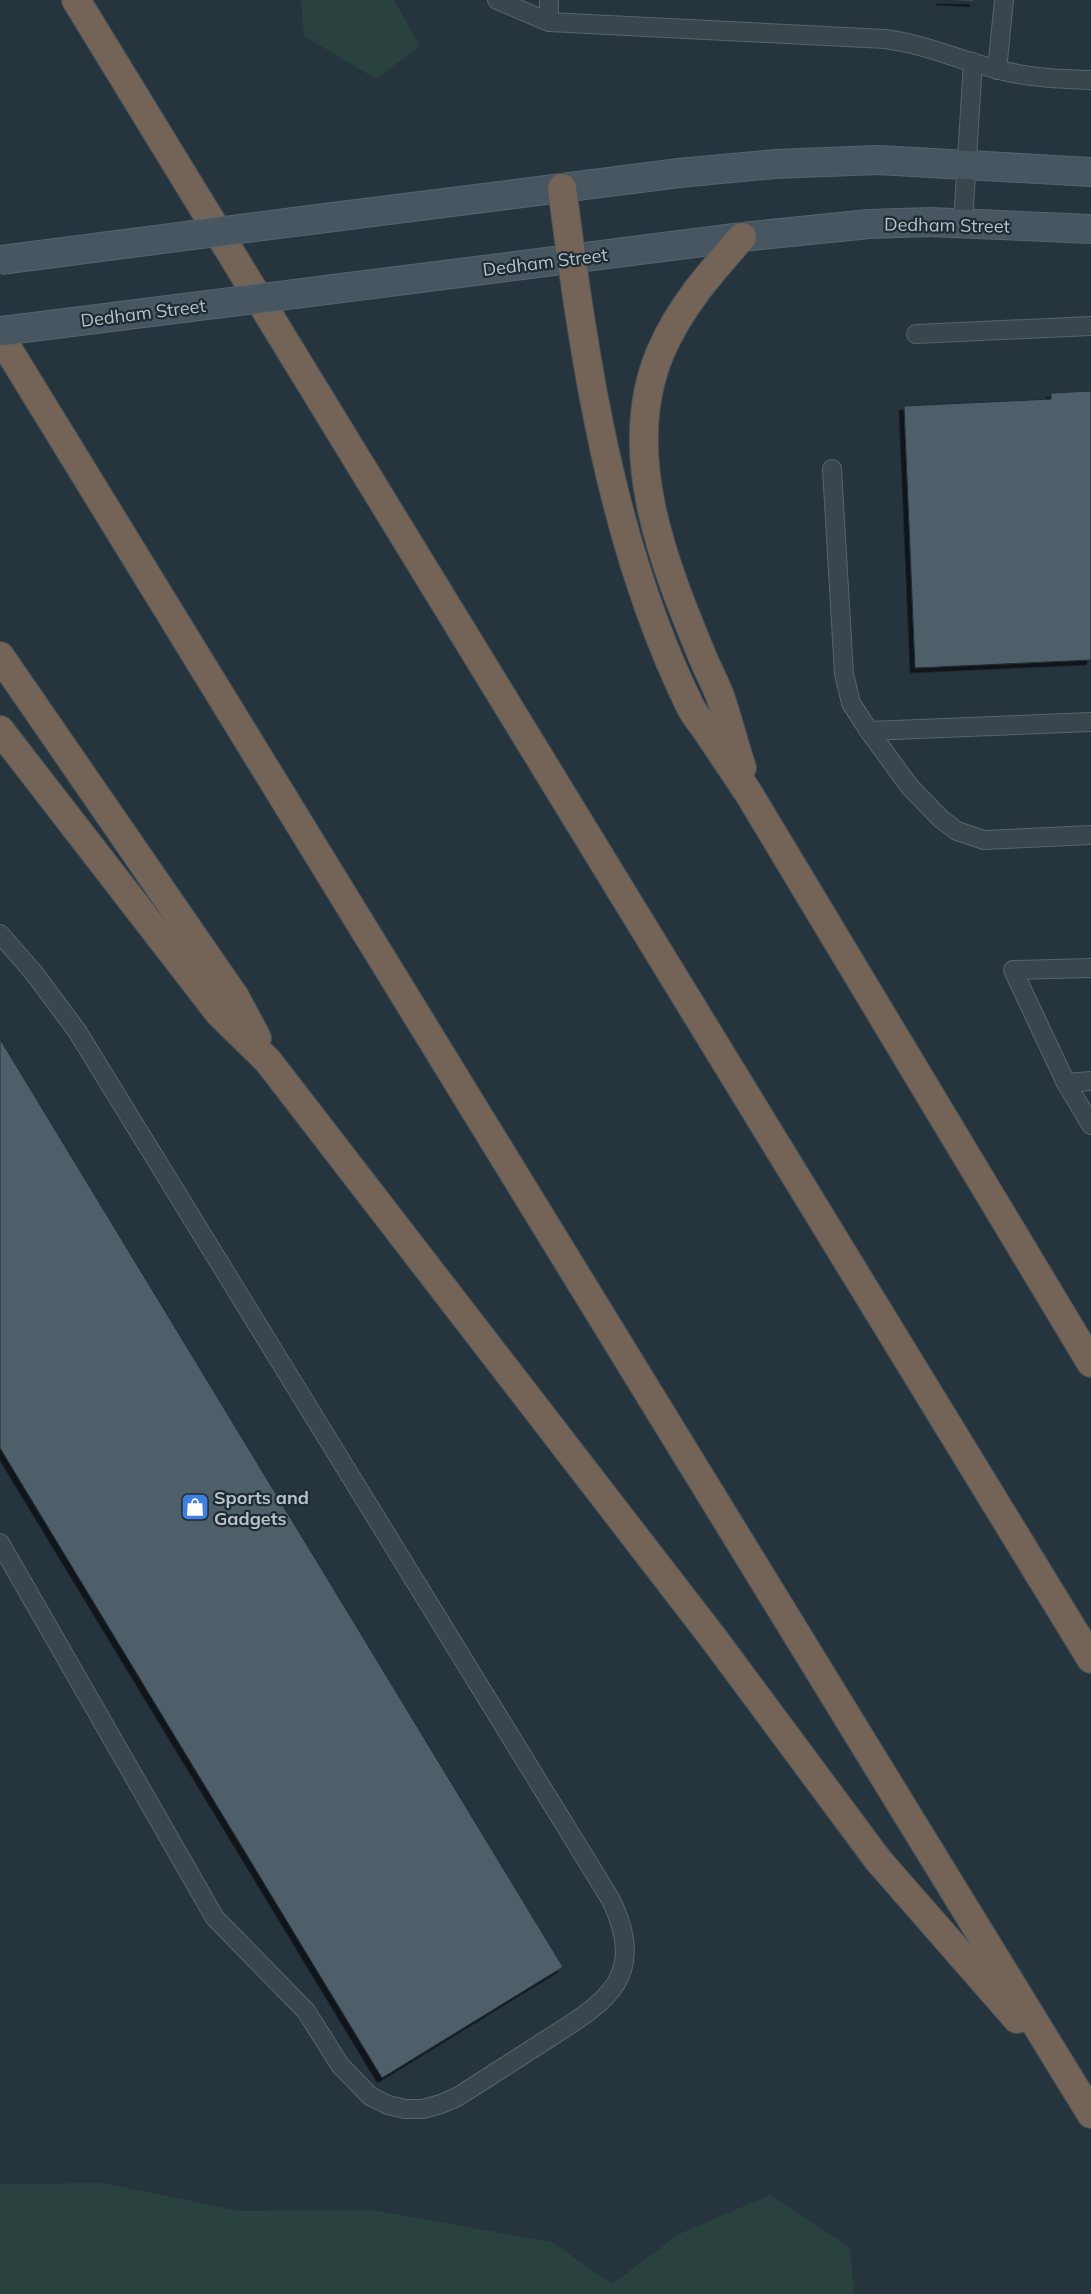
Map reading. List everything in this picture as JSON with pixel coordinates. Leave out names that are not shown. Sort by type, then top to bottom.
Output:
[{"type":"highway","points":[[76,0],[1091,1659]]},
{"type":"highway","points":[[562,188],[586,358],[606,460],[623,527],[645,595],[669,658],[691,708],[749,794],[1091,1362]]},
{"type":"highway","points":[[742,237],[701,283],[670,332],[656,364],[650,385],[644,440],[648,488],[658,533],[689,622],[720,695],[749,794]]},
{"type":"highway","points":[[0,336],[1091,2114]]},
{"type":"highway","points":[[0,656],[235,996],[268,1061]]},
{"type":"highway","points":[[0,730],[219,1012],[268,1061],[714,1639],[878,1860],[1070,2080]]},
{"type":"main road","points":[[0,260],[711,169],[800,162],[869,160],[1091,172]]},
{"type":"main road","name":"Dedham Street","points":[[0,331],[742,237],[900,222],[1091,229]]},
{"type":"lane","points":[[497,0],[549,22],[885,39],[922,46],[997,70],[1033,77],[1091,80]]},
{"type":"lane","points":[[549,0],[549,22]]},
{"type":"lane","points":[[997,70],[1004,0]]},
{"type":"lane","points":[[963,223],[973,62]]},
{"type":"lane","points":[[916,334],[1091,326]]},
{"type":"lane","points":[[832,469],[844,674],[851,703],[868,731],[910,787],[941,819],[956,830],[984,840],[1091,835]]},
{"type":"lane","points":[[868,731],[1091,722]]},
{"type":"lane","points":[[0,934],[34,973],[76,1030],[612,1900],[620,1917],[625,1950],[616,1984],[593,2010],[459,2096],[423,2109],[405,2109],[388,2105],[370,2096],[340,2065],[306,2011],[215,1918],[0,1543]]},
{"type":"lane","points":[[1091,968],[1013,970],[1066,1083],[1091,1124]]},
{"type":"lane","points":[[1066,1083],[1091,1081]]},
{"type":"green space","points":[[301,0],[394,0],[420,46],[376,79],[304,36]]},
{"type":"green space","points":[[104,2183],[240,2211],[373,2210],[552,2242],[612,2284],[679,2234],[770,2195],[850,2247],[854,2294],[0,2294],[0,2184]]},
{"type":"building","points":[[940,0],[974,0],[974,2]]},
{"type":"building","points":[[1091,391],[1091,660],[915,668],[904,406],[1051,399],[1051,393]]},
{"type":"building","points":[[0,1039],[563,1967],[382,2078],[0,1448]]},
{"type":"place","name":"Sports and Gadgets","points":[[195,1507]]}]
